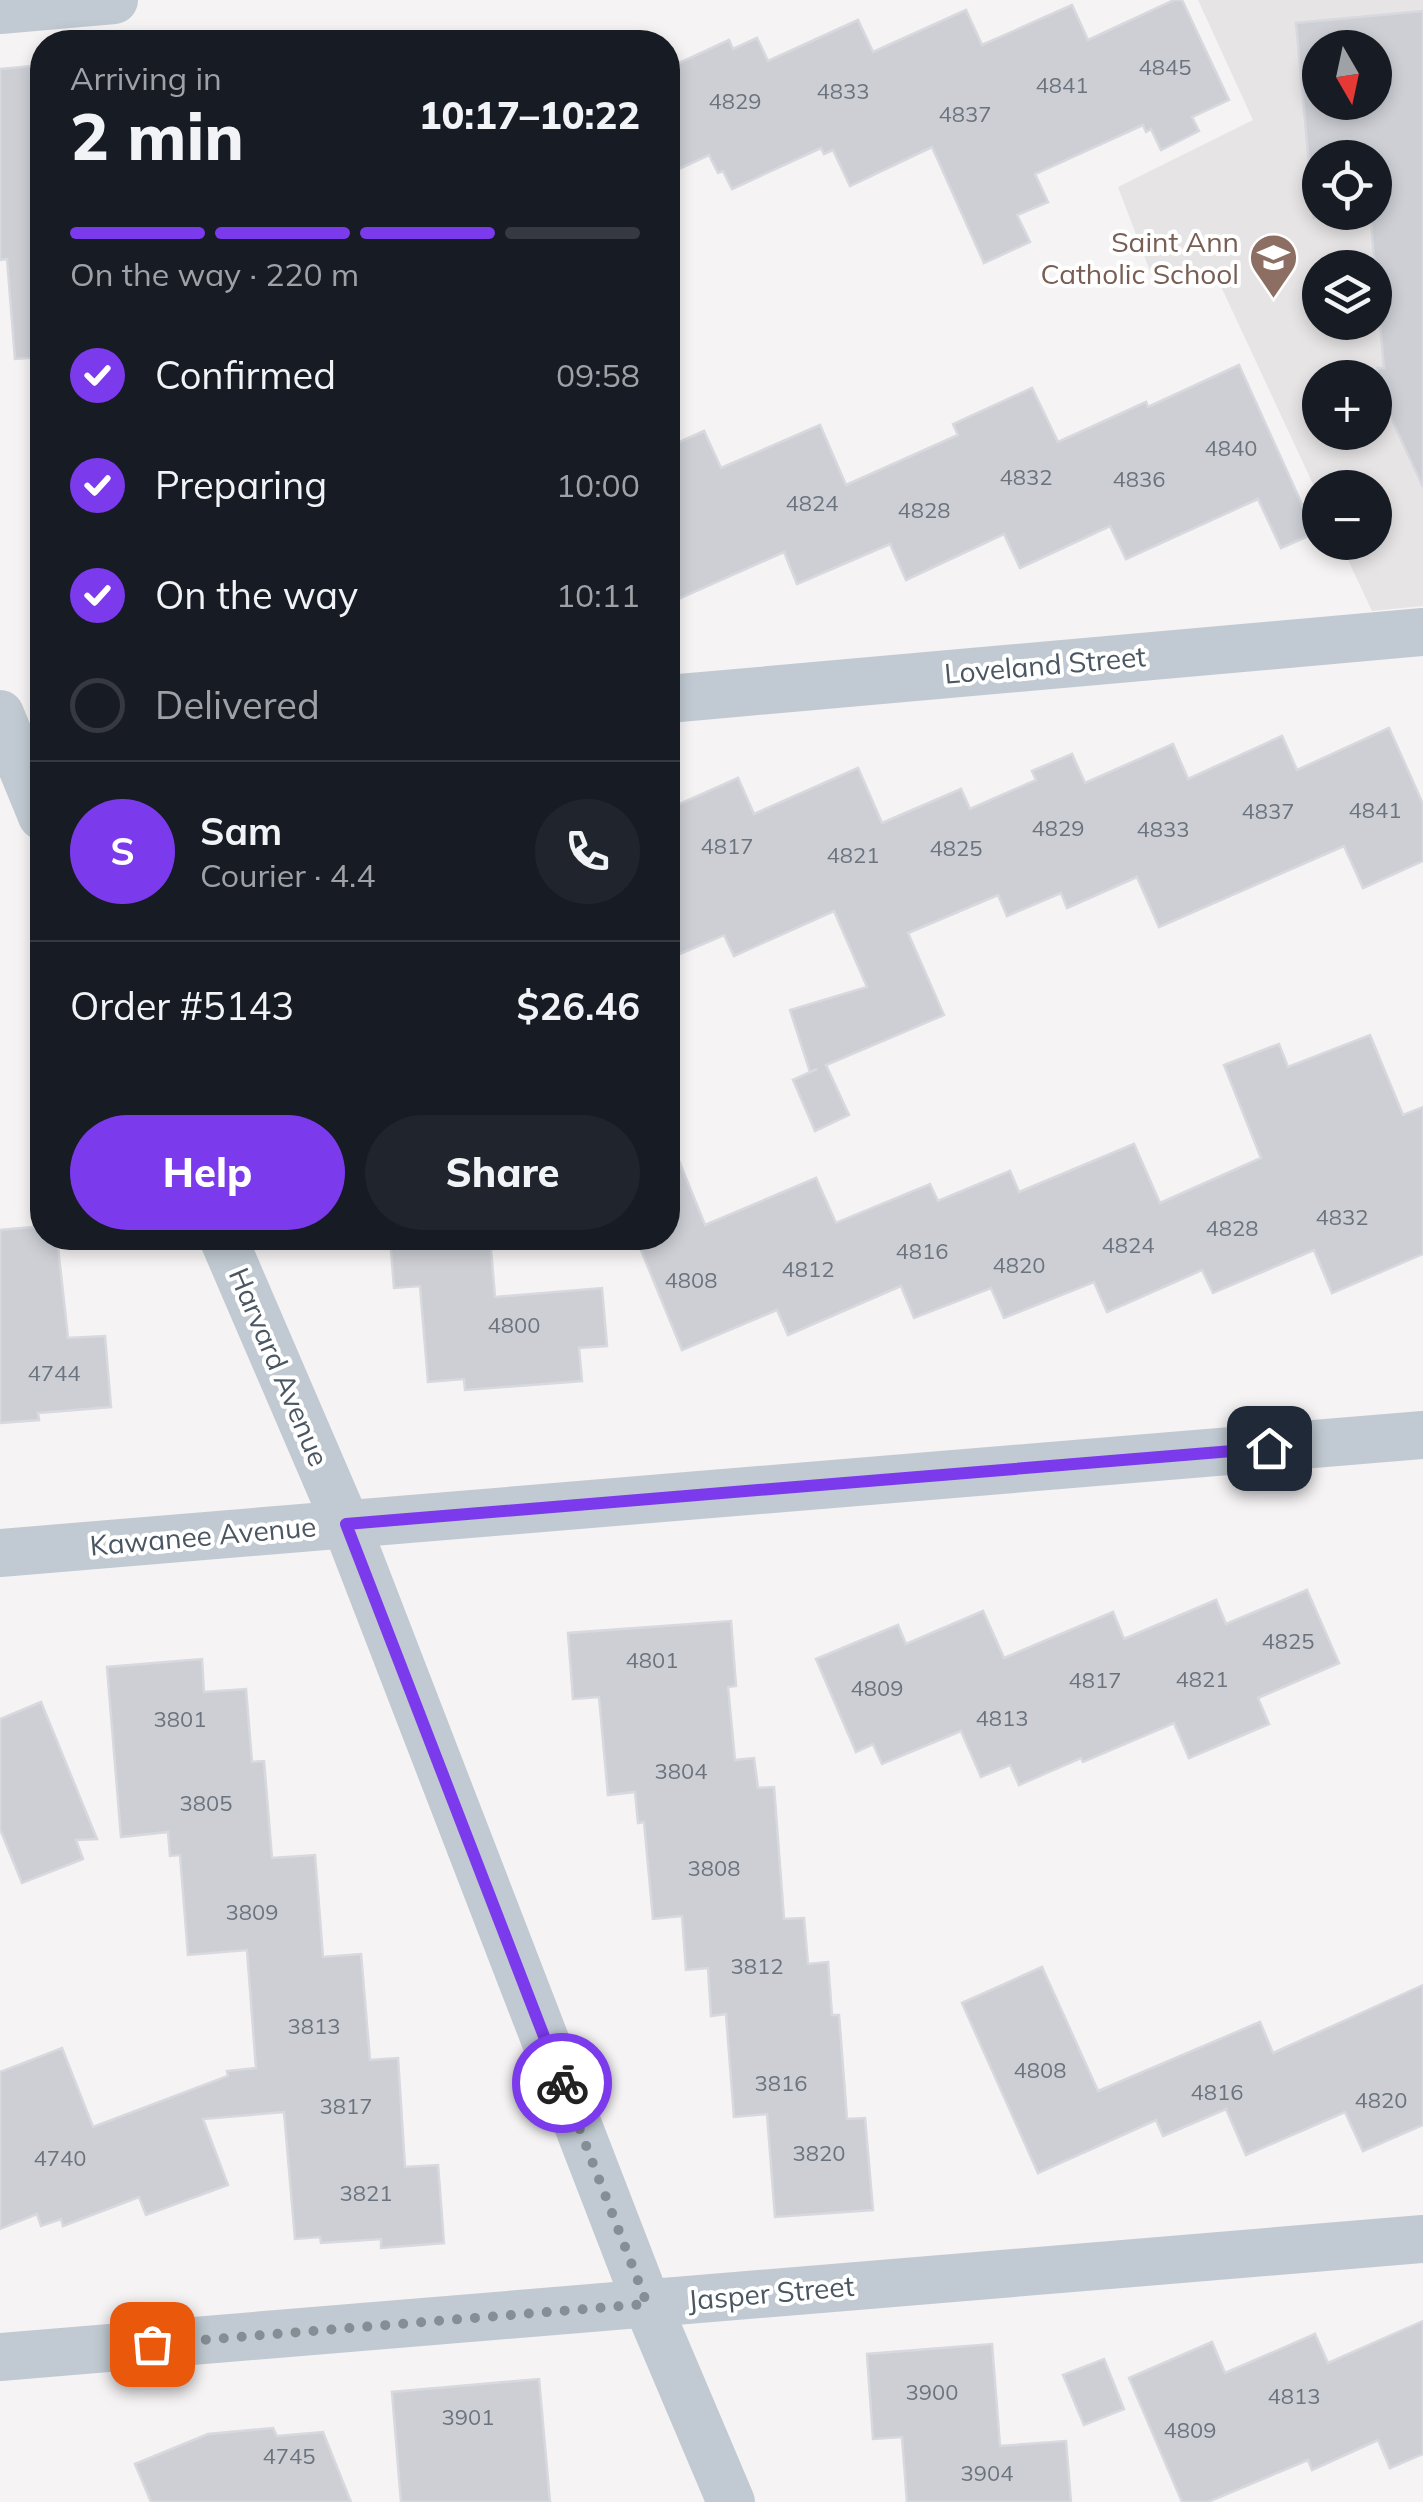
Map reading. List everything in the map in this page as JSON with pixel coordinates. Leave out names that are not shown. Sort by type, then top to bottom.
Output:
[{"type":"street","points":[[0,10],[114,0]]},
{"type":"street","name":"Loveland Street","points":[[680,698],[1423,632]]},
{"type":"street","points":[[0,714],[30,784]]},
{"type":"street","name":"Harvard Avenue","points":[[228,1250],[346,1524],[647,2304],[731,2502]]},
{"type":"street","name":"Kawanee Avenue","points":[[0,1552],[1423,1435]]},
{"type":"street","name":"Jasper Street","points":[[0,2356],[1423,2239]]},
{"type":"shaded area","name":"Saint Ann Catholic School","points":[[1198,0],[1423,0],[1423,606],[1372,611],[1348,560],[1392,560],[1392,470],[1306,470],[1218,280],[1153,279],[1118,187],[1253,120]]},
{"type":"building","points":[[1174,0],[1182,0],[1229,100],[1192,117],[1199,131],[1161,150],[1151,129],[1146,132],[1143,125],[1035,174],[1048,202],[1017,215],[1030,242],[984,263],[932,147],[850,186],[833,150],[824,154],[821,148],[732,189],[709,155],[680,168],[680,62],[729,40],[733,49],[757,38],[768,61],[858,20],[873,52],[966,10],[982,45],[1072,5],[1088,40]]},
{"type":"building","points":[[1423,11],[1423,487],[1392,420],[1392,360],[1383,360],[1381,340],[1392,340],[1392,250],[1373,250],[1372,230],[1392,230],[1392,140],[1307,140],[1305,120],[1392,120],[1392,30],[1302,30],[1302,88],[1296,23]]},
{"type":"building","points":[[30,66],[30,358],[15,359],[7,259],[0,260],[0,69]]},
{"type":"building","points":[[1239,365],[1302,504],[1302,539],[1281,548],[1258,499],[1126,559],[1110,526],[1020,568],[1004,534],[906,580],[890,544],[797,584],[784,552],[680,598],[680,442],[704,431],[721,468],[820,425],[846,485],[958,435],[953,424],[1032,388],[1058,442],[1146,402],[1148,407]]},
{"type":"building","points":[[1389,728],[1423,804],[1423,861],[1363,888],[1344,846],[1159,927],[1137,877],[1067,908],[1061,893],[1007,916],[998,895],[908,933],[944,1015],[826,1065],[849,1115],[815,1131],[793,1080],[817,1069],[810,1072],[790,1010],[867,987],[834,911],[734,956],[724,935],[680,954],[680,804],[738,778],[754,814],[858,768],[882,823],[961,789],[970,809],[1036,780],[1032,771],[1072,754],[1085,783],[1173,744],[1188,779],[1282,736],[1297,770]]},
{"type":"building","points":[[1370,1035],[1403,1115],[1423,1107],[1423,1254],[1332,1293],[1314,1250],[1213,1293],[1202,1270],[1107,1312],[1094,1282],[1004,1318],[991,1288],[914,1318],[901,1286],[788,1335],[777,1310],[682,1350],[641,1250],[680,1250],[680,1163],[705,1225],[816,1178],[836,1223],[930,1184],[938,1201],[1010,1171],[1019,1192],[1134,1144],[1160,1203],[1261,1158],[1224,1065],[1279,1044],[1288,1067]]},
{"type":"building","points":[[30,1227],[30,1250],[58,1250],[68,1338],[105,1336],[111,1407],[38,1413],[39,1420],[0,1423],[0,1230]]},
{"type":"building","points":[[391,1250],[491,1250],[495,1297],[602,1288],[607,1346],[579,1348],[582,1381],[465,1390],[464,1379],[428,1382],[420,1286],[394,1288]]},
{"type":"building","points":[[1307,1590],[1339,1663],[1258,1698],[1269,1724],[1189,1758],[1174,1723],[1019,1785],[1010,1765],[981,1777],[961,1731],[882,1764],[873,1744],[856,1752],[816,1659],[898,1625],[906,1644],[983,1611],[1004,1658],[1113,1612],[1124,1639],[1216,1600],[1226,1624]]},
{"type":"building","points":[[731,1621],[736,1686],[728,1687],[735,1760],[754,1758],[758,1788],[774,1787],[784,1919],[804,1918],[808,1964],[828,1962],[832,2015],[839,2015],[847,2119],[865,2118],[873,2210],[775,2217],[767,2114],[734,2117],[726,2014],[711,2016],[708,1968],[686,1970],[682,1916],[653,1919],[644,1822],[638,1823],[635,1792],[608,1795],[599,1697],[573,1699],[568,1633]]},
{"type":"building","points":[[202,1659],[204,1692],[246,1689],[252,1762],[264,1761],[272,1858],[315,1855],[323,1957],[361,1954],[370,2060],[398,2058],[405,2167],[438,2165],[444,2243],[381,2248],[381,2239],[321,2243],[320,2237],[295,2239],[284,2112],[203,2119],[228,2185],[146,2215],[139,2197],[63,2226],[61,2219],[41,2226],[37,2214],[0,2229],[0,2072],[62,2048],[93,2127],[228,2076],[227,2071],[256,2068],[247,1950],[188,1955],[180,1855],[170,1856],[168,1832],[121,1837],[107,1667]]},
{"type":"building","points":[[41,1702],[97,1839],[76,1840],[83,1859],[22,1883],[0,1829],[0,1719]]},
{"type":"building","points":[[1042,1967],[1098,2091],[1260,2022],[1273,2053],[1423,1985],[1423,2125],[1363,2151],[1345,2112],[1246,2155],[1226,2109],[1163,2136],[1156,2120],[1038,2173],[962,2003]]},
{"type":"building","points":[[1423,2321],[1423,2454],[1390,2468],[1378,2440],[1312,2470],[1308,2460],[1208,2502],[1182,2502],[1129,2378],[1212,2342],[1225,2373],[1315,2334],[1328,2363]]},
{"type":"building","points":[[992,2344],[1000,2446],[1066,2441],[1071,2502],[907,2502],[902,2437],[873,2439],[867,2354]]},
{"type":"building","points":[[1104,2359],[1124,2409],[1084,2425],[1063,2375]]},
{"type":"building","points":[[539,2379],[550,2502],[401,2502],[392,2392]]},
{"type":"building","points":[[273,2428],[277,2436],[323,2432],[351,2502],[151,2502],[135,2464],[208,2434]]},
{"type":"way so far","points":[[152,2344],[647,2304],[562,2083]]},
{"type":"place","name":"Saint Ann Catholic School","points":[[1274,300]]},
{"type":"route","points":[[562,2083],[346,1524],[1269,1448]]}]
